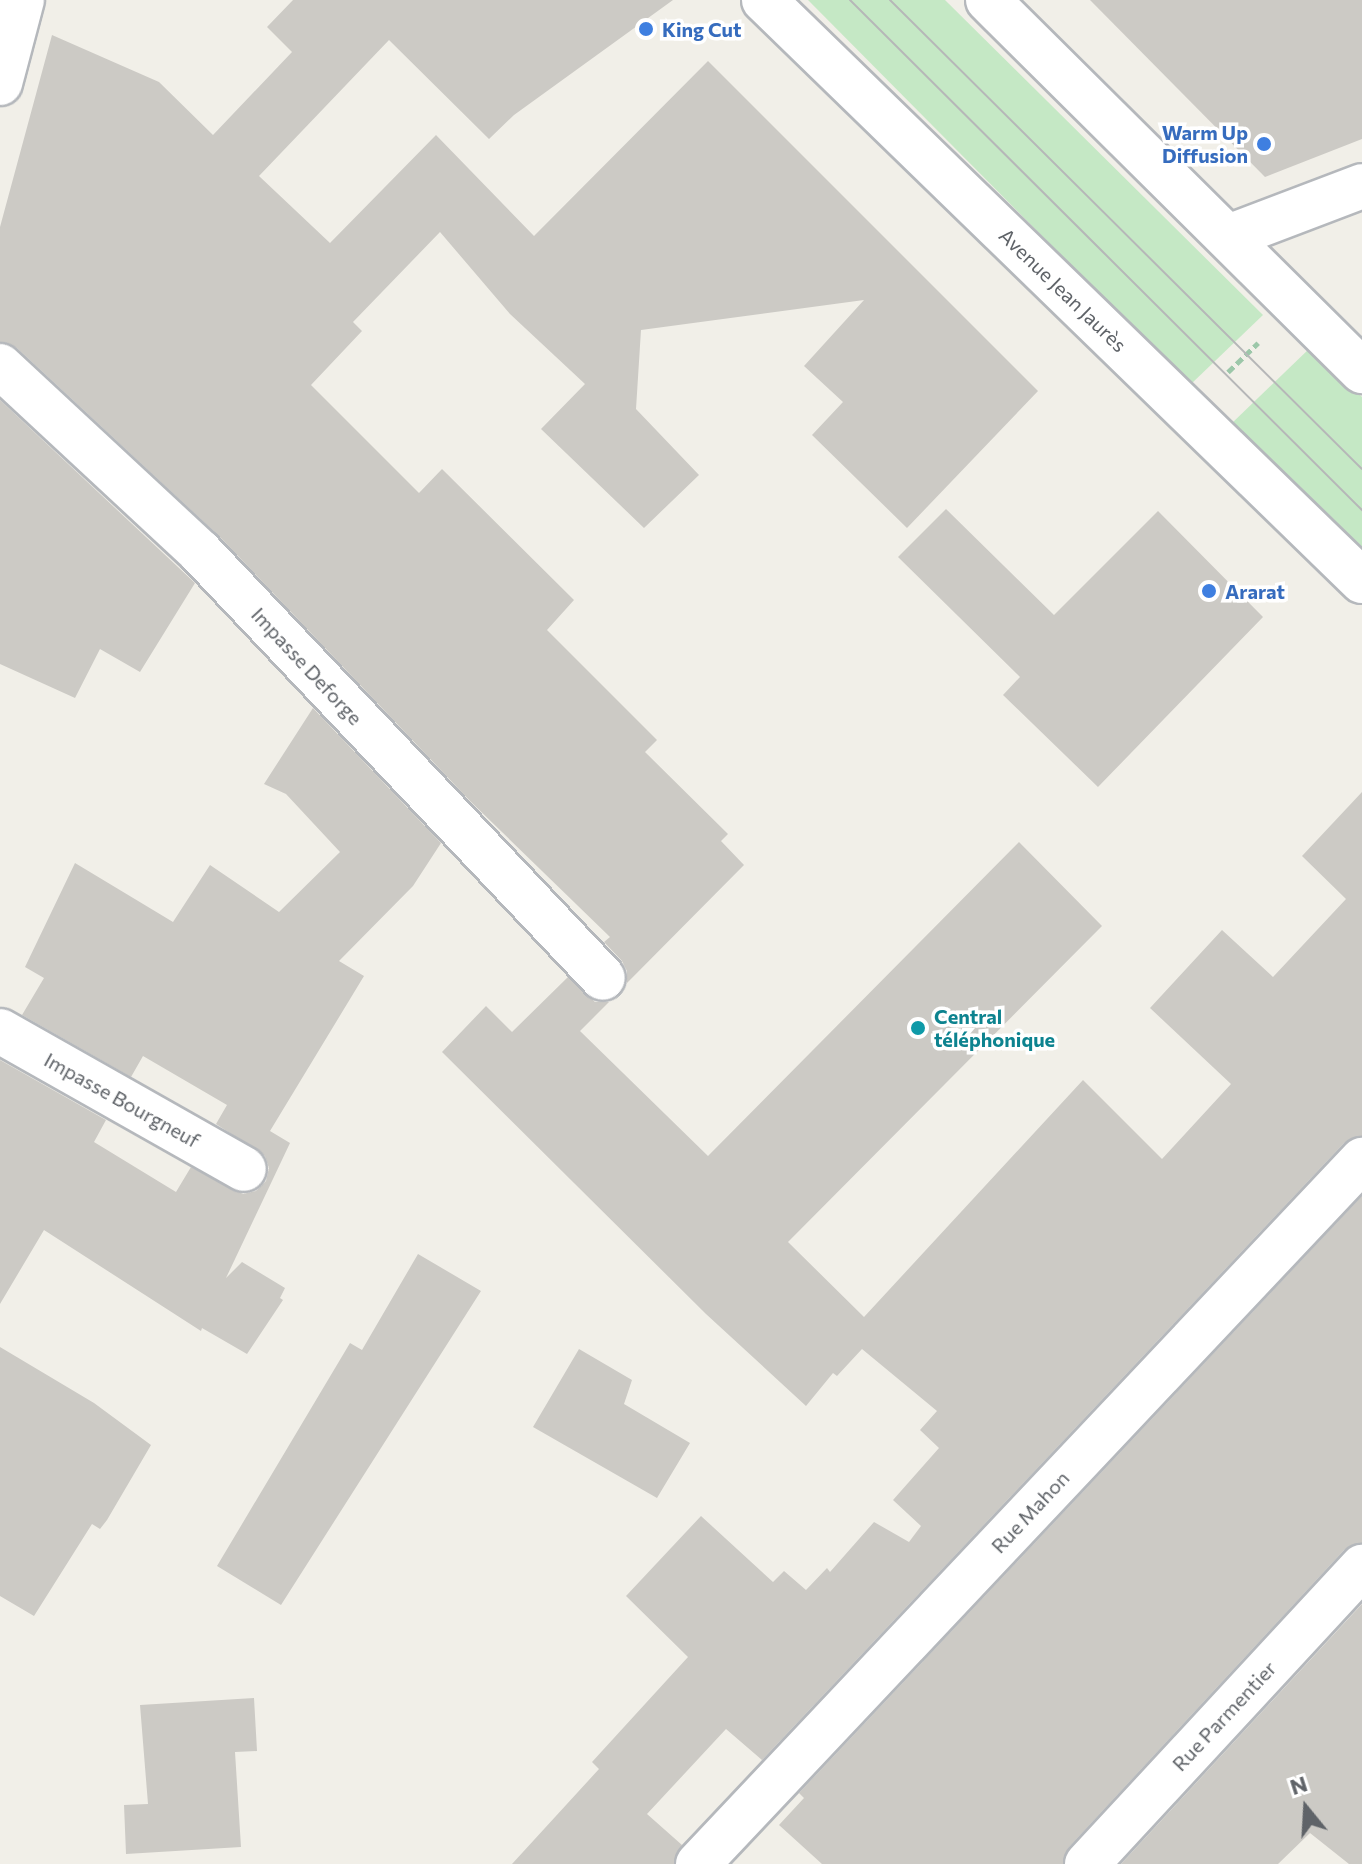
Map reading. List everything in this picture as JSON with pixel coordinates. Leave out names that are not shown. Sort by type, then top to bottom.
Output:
[{"type":"street","points":[[0,83],[22,0]]},
{"type":"street","name":"Avenue Jean Jaurès","points":[[764,0],[1362,581]]},
{"type":"street","points":[[988,0],[1362,371]]},
{"type":"street","points":[[1228,237],[1362,186]]},
{"type":"street","name":"Impasse Deforge","points":[[0,366],[200,552],[603,978]]},
{"type":"street","name":"Impasse Bourgneuf","points":[[0,1031],[244,1169]]},
{"type":"street","name":"Rue Mahon","points":[[698,1864],[1362,1160]]},
{"type":"street","name":"Rue Parmentier","points":[[1087,1864],[1362,1567]]},
{"type":"path","points":[[1188,412],[1296,305]]},
{"type":"green space","points":[[808,0],[945,0],[1263,315],[1190,385]]},
{"type":"green space","points":[[1311,347],[1362,397],[1362,552],[1231,424]]},
{"type":"building","points":[[293,0],[673,0],[514,115],[489,139],[389,40],[259,176],[330,243],[436,135],[534,236],[708,61],[1038,391],[907,528],[812,435],[843,402],[804,366],[864,300],[641,330],[636,409],[699,475],[644,528],[541,429],[585,384],[510,314],[440,232],[353,322],[362,331],[311,385],[419,493],[442,469],[574,600],[547,630],[657,740],[645,752],[728,834],[721,841],[744,865],[627,983],[627,971],[622,961],[604,942],[610,937],[470,801],[218,535],[17,348],[0,342],[0,227],[52,35],[159,82],[213,135],[292,52],[267,27]]},
{"type":"building","points":[[1090,0],[1362,0],[1362,139],[1265,177]]},
{"type":"building","points":[[0,400],[195,583],[140,672],[100,649],[75,698],[0,664]]},
{"type":"building","points":[[946,509],[1054,615],[1158,511],[1263,617],[1098,787],[1003,695],[1020,677],[898,557]]},
{"type":"building","points":[[313,708],[441,843],[413,886],[339,961],[364,976],[270,1131],[290,1143],[226,1278],[242,1262],[285,1288],[280,1298],[283,1300],[247,1354],[202,1328],[201,1331],[44,1230],[0,1304],[0,1060],[106,1120],[94,1142],[176,1192],[191,1167],[243,1194],[256,1191],[266,1181],[269,1168],[265,1156],[216,1124],[227,1105],[143,1056],[131,1077],[22,1015],[44,978],[25,967],[75,863],[173,922],[210,865],[279,912],[340,852],[286,794],[264,784]]},
{"type":"building","points":[[1362,792],[1362,1136],[1344,1143],[762,1760],[726,1729],[647,1814],[682,1845],[674,1864],[512,1864],[599,1769],[592,1762],[688,1657],[626,1596],[701,1516],[773,1582],[784,1571],[806,1590],[827,1568],[830,1572],[874,1522],[909,1542],[921,1526],[893,1500],[939,1448],[920,1430],[937,1411],[862,1349],[837,1376],[833,1373],[806,1406],[706,1314],[442,1052],[486,1006],[512,1032],[568,977],[595,1002],[609,1002],[580,1031],[708,1156],[1019,842],[1102,926],[788,1242],[864,1317],[1083,1080],[1162,1159],[1231,1084],[1150,1008],[1222,930],[1273,977],[1346,899],[1302,856]]},
{"type":"building","points":[[1362,1196],[1362,1543],[1344,1550],[1069,1847],[1063,1864],[822,1864],[779,1825],[804,1798],[799,1793]]},
{"type":"building","points":[[418,1254],[481,1291],[281,1605],[217,1566],[350,1343],[362,1350]]},
{"type":"building","points":[[0,1347],[94,1403],[151,1445],[107,1520],[100,1529],[92,1524],[34,1616],[0,1596]]},
{"type":"building","points":[[579,1349],[632,1380],[624,1404],[690,1443],[657,1498],[533,1427]]},
{"type":"building","points":[[1362,1604],[1362,1864],[1349,1864],[1310,1833],[1278,1864],[1121,1864]]},
{"type":"building","points":[[254,1698],[257,1751],[235,1752],[241,1847],[126,1854],[124,1805],[148,1804],[140,1705]]},
{"type":"tram line","points":[[850,0],[1362,510]]},
{"type":"tram line","points":[[890,0],[1362,469]]},
{"type":"place","name":"King Cut","points":[[646,29]]},
{"type":"place","name":"Warm Up Diffusion","points":[[1264,144]]},
{"type":"place","name":"Ararat","points":[[1209,591]]},
{"type":"place","name":"Central téléphonique","points":[[918,1028]]}]
